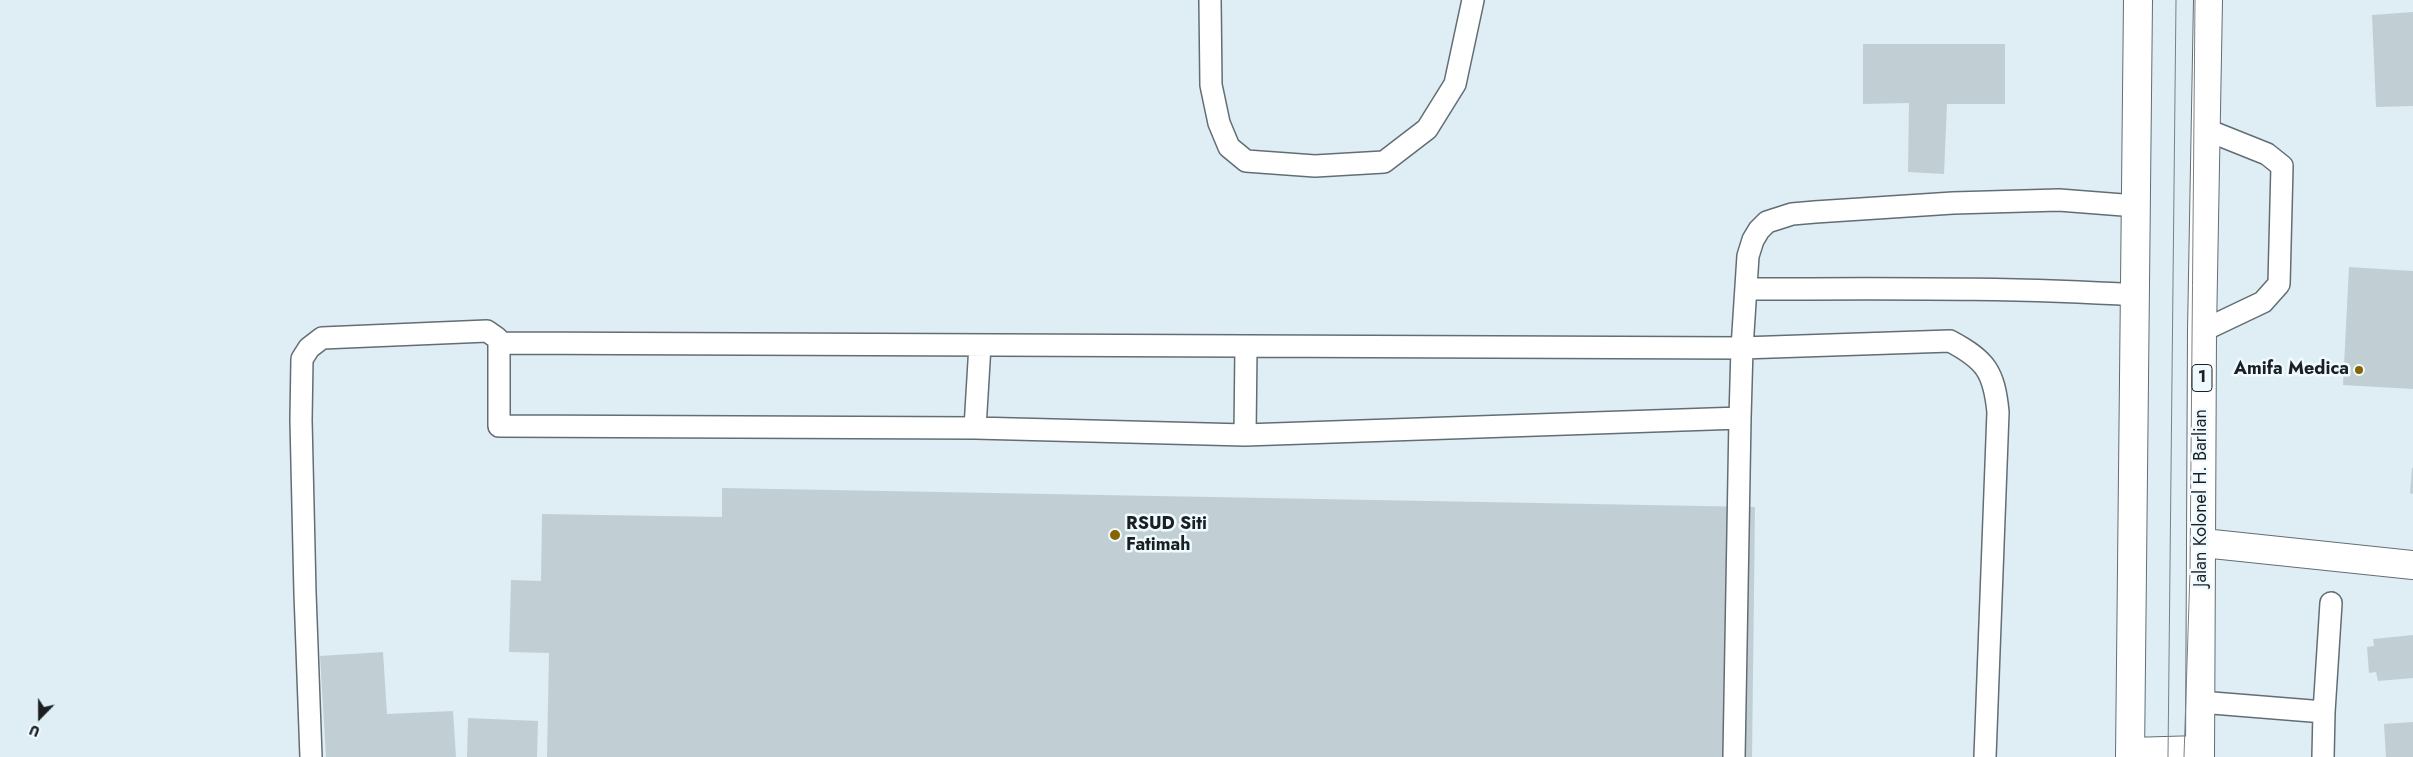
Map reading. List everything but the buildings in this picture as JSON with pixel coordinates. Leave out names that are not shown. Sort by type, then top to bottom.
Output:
[{"type":"main road","points":[[2138,0],[2130,754],[2200,753]]},
{"type":"main road","name":"Jalan Kolonel H. Barlian","points":[[2200,753],[2203,543],[2202,331],[2208,0]]},
{"type":"main road","points":[[2203,543],[2413,565]]},
{"type":"lane","points":[[1210,0],[1211,85],[1219,123],[1230,147],[1246,161],[1315,166],[1384,162],[1427,129],[1455,84],[1473,0]]},
{"type":"lane","points":[[2202,331],[2263,302],[2279,284],[2282,166],[2267,154],[2207,130]]},
{"type":"lane","points":[[1734,757],[1742,348],[1748,256],[1758,230],[1767,222],[1792,214],[1953,203],[2059,200],[2136,206]]},
{"type":"lane","points":[[1746,290],[1952,290],[2135,295]]},
{"type":"lane","points":[[311,757],[305,583],[302,359],[309,348],[322,338],[486,331],[497,338],[499,344],[499,426],[975,428],[1246,435],[1740,418]]},
{"type":"lane","points":[[499,344],[1742,348],[1950,342],[1978,358],[1989,373],[1996,393],[1998,412],[1985,757]]},
{"type":"lane","points":[[975,428],[980,345]]},
{"type":"lane","points":[[1246,347],[1246,435]]},
{"type":"lane","points":[[2323,757],[2331,603]]},
{"type":"lane","points":[[2200,702],[2324,712]]},
{"type":"tram line","points":[[2168,757],[2176,0]]},
{"type":"tram line","points":[[2184,757],[2190,571],[2195,0]]},
{"type":"place","name":"Amifa Medica","points":[[2359,370]]},
{"type":"place","name":"RSUD Siti Fatimah","points":[[1115,535]]}]
